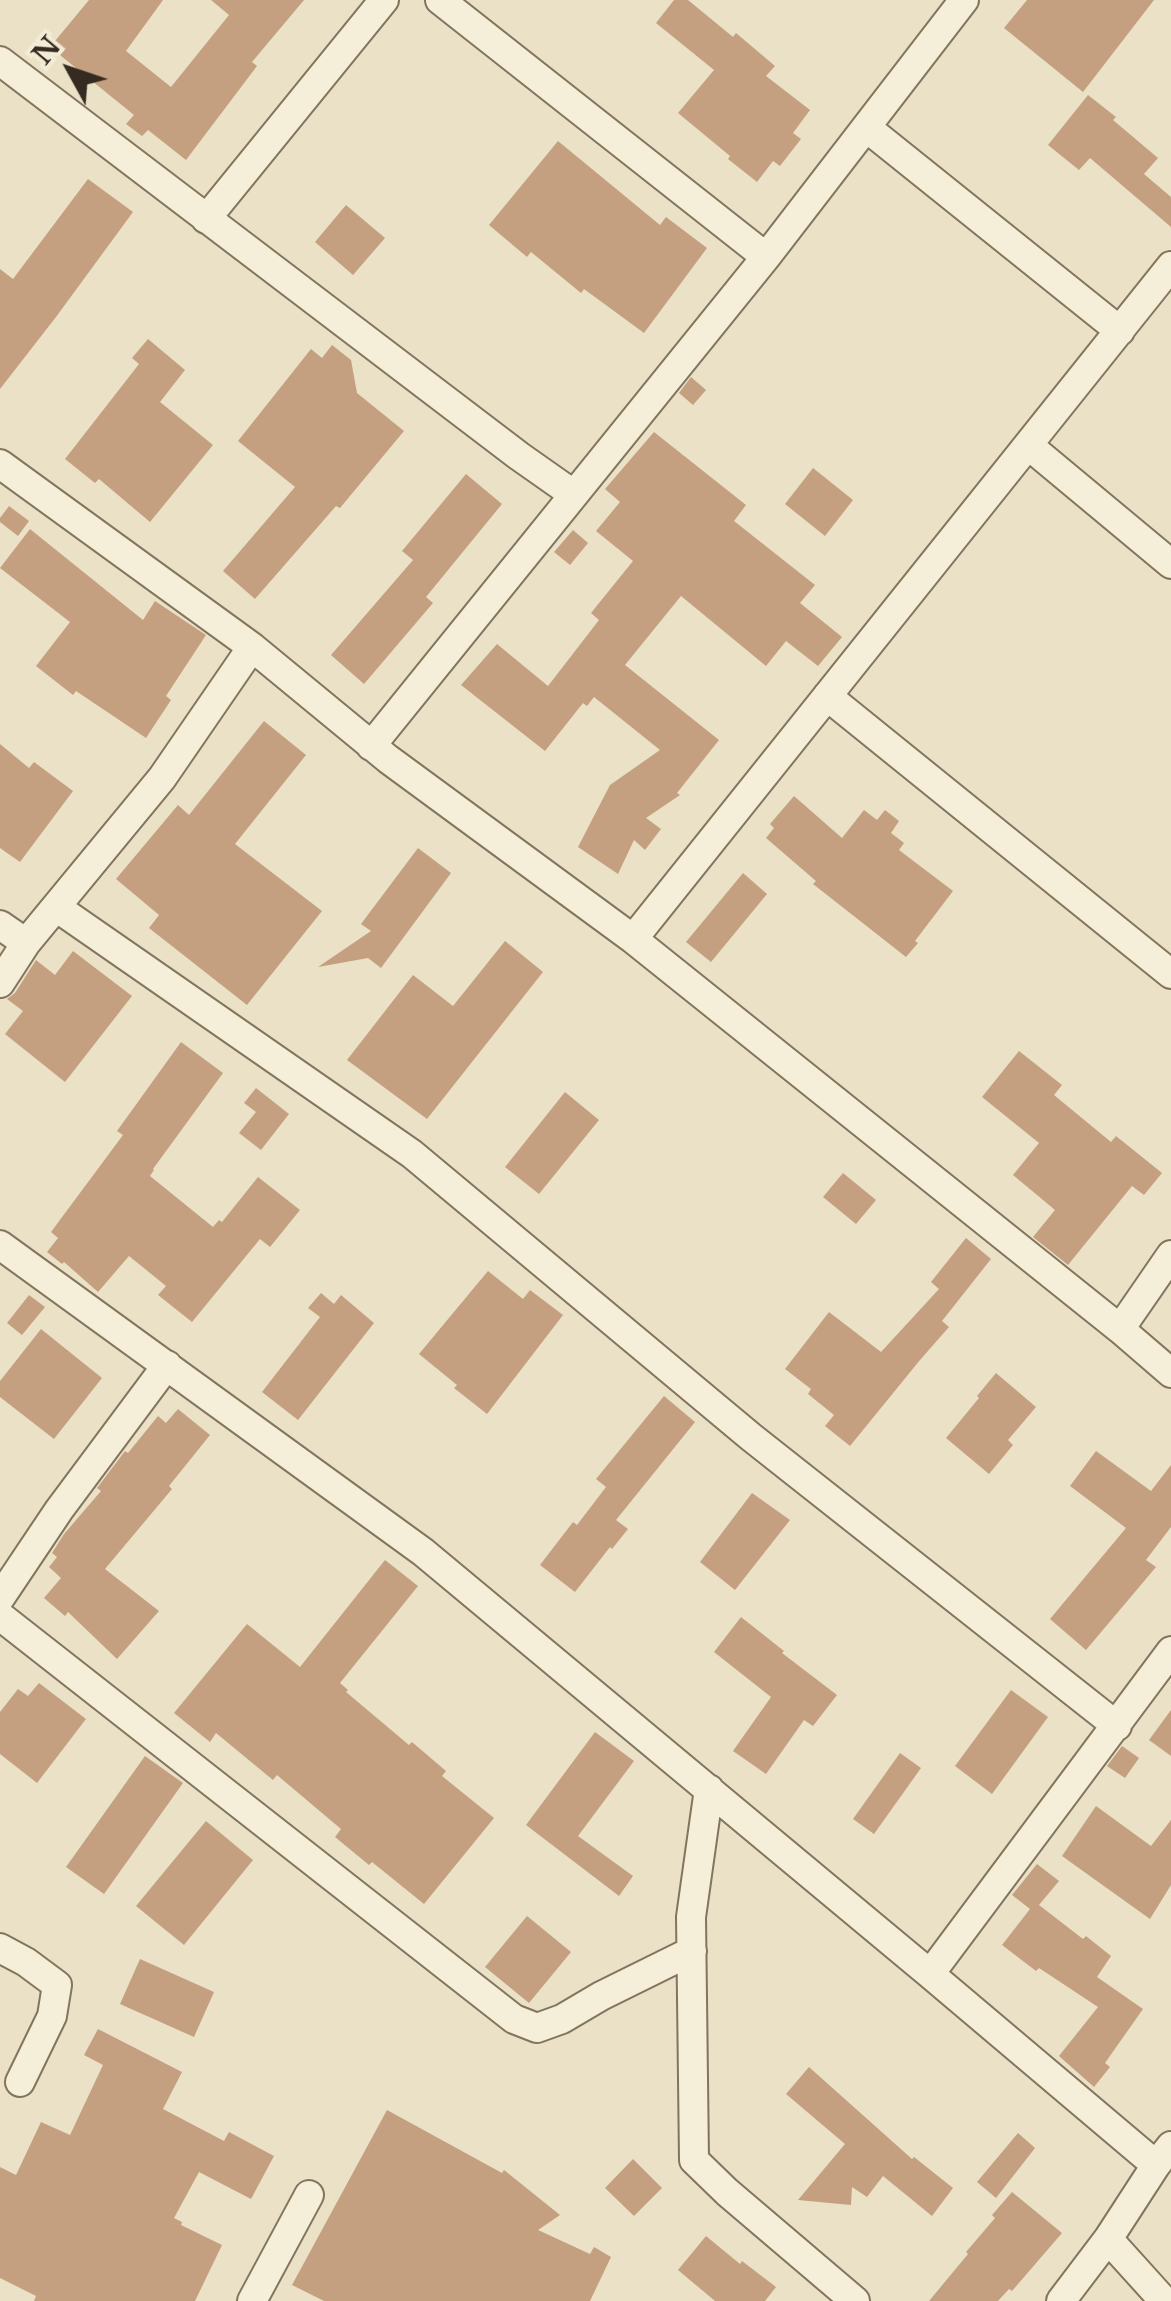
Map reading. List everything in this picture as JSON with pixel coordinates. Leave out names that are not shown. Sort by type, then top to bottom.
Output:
[{"type":"street","points":[[206,219],[384,0]]},
{"type":"street","points":[[440,0],[766,257]]},
{"type":"street","points":[[371,746],[868,128],[952,4]]},
{"type":"street","points":[[0,61],[573,494]]},
{"type":"street","points":[[868,128],[1120,331]]},
{"type":"street","points":[[633,939],[1171,266]]},
{"type":"street","points":[[1028,445],[1171,564]]},
{"type":"street","points":[[0,464],[252,647],[371,746],[633,939],[1171,1373]]},
{"type":"street","points":[[0,983],[26,943],[162,778],[252,647]]},
{"type":"street","points":[[828,696],[1171,974]]},
{"type":"street","points":[[56,906],[412,1154],[751,1436],[1116,1726]]},
{"type":"street","points":[[0,926],[26,943]]},
{"type":"street","points":[[0,1245],[423,1552],[930,1974],[1163,2155],[1061,2301]]},
{"type":"street","points":[[1120,1329],[1171,1255]]},
{"type":"street","points":[[0,1598],[59,1510],[167,1365]]},
{"type":"street","points":[[0,1616],[514,2019],[537,2028],[562,2019],[692,1951]]},
{"type":"street","points":[[930,1974],[1171,1650]]},
{"type":"street","points":[[708,1790],[691,1917],[694,2160],[854,2301]]},
{"type":"street","points":[[0,1948],[57,1985],[52,2016],[20,2082]]},
{"type":"street","points":[[252,2301],[309,2195]]},
{"type":"street","points":[[1108,2238],[1164,2301]]},
{"type":"building","points":[[89,0],[163,0],[126,51],[171,87],[229,15],[211,0],[304,0],[252,62],[257,66],[186,160],[148,130],[142,136],[126,124],[134,115],[50,47]]},
{"type":"building","points":[[674,0],[688,0],[733,37],[736,33],[775,66],[766,76],[810,110],[793,133],[801,139],[780,166],[773,161],[757,182],[678,113],[714,70],[656,23]]},
{"type":"building","points":[[1027,0],[1154,0],[1083,92],[1004,28]]},
{"type":"building","points":[[1088,95],[1158,158],[1144,174],[1171,197],[1171,227],[1090,158],[1079,170],[1048,145]]},
{"type":"building","points":[[558,141],[660,225],[666,217],[707,248],[644,333],[584,289],[581,293],[531,252],[527,257],[489,225]]},
{"type":"building","points":[[88,179],[133,212],[0,389],[0,269],[13,279]]},
{"type":"building","points":[[346,205],[385,238],[353,275],[315,242]]},
{"type":"building","points":[[148,339],[185,370],[160,402],[213,445],[150,522],[99,479],[95,483],[65,459],[139,364],[132,358]]},
{"type":"building","points":[[332,345],[351,360],[357,393],[404,431],[340,508],[336,506],[255,599],[223,571],[295,487],[238,441],[311,349],[322,358]]},
{"type":"building","points":[[691,377],[706,390],[693,405],[679,393]]},
{"type":"building","points":[[654,432],[746,505],[734,521],[815,585],[800,603],[842,637],[818,666],[786,641],[766,666],[681,596],[625,665],[719,740],[677,793],[680,795],[646,818],[661,829],[645,850],[634,840],[618,874],[578,847],[610,785],[660,750],[594,697],[587,706],[583,703],[545,751],[461,685],[497,644],[548,686],[599,620],[591,613],[633,561],[596,531],[620,502],[605,489]]},
{"type":"building","points":[[813,468],[853,500],[825,536],[785,504]]},
{"type":"building","points":[[466,474],[502,504],[426,597],[433,603],[364,684],[331,655],[413,560],[402,551]]},
{"type":"building","points":[[9,506],[29,521],[18,536],[0,522]]},
{"type":"building","points":[[30,529],[143,620],[155,601],[206,635],[166,696],[171,700],[146,738],[76,691],[73,695],[36,666],[70,622],[0,568]]},
{"type":"building","points":[[573,530],[588,543],[570,565],[554,552]]},
{"type":"building","points":[[264,721],[306,755],[235,844],[322,911],[247,1005],[149,928],[159,915],[116,879],[178,805],[189,815]]},
{"type":"building","points":[[0,744],[29,768],[34,762],[73,791],[20,862],[0,848]]},
{"type":"building","points":[[794,796],[842,838],[864,810],[877,820],[885,810],[899,821],[891,833],[904,843],[899,850],[953,891],[906,957],[813,884],[816,881],[766,838],[774,828],[770,824]]},
{"type":"building","points":[[418,848],[451,873],[381,968],[368,958],[318,967],[371,931],[361,924]]},
{"type":"building","points":[[743,873],[767,894],[711,962],[686,942]]},
{"type":"building","points":[[505,941],[543,972],[427,1119],[347,1060],[413,975],[453,1006]]},
{"type":"building","points":[[73,951],[132,996],[65,1082],[5,1034],[23,1011],[7,999],[36,960],[55,975]]},
{"type":"building","points":[[181,1042],[223,1073],[150,1176],[213,1227],[219,1220],[222,1222],[258,1177],[300,1210],[270,1247],[260,1239],[192,1322],[158,1295],[166,1286],[129,1256],[98,1292],[47,1252],[58,1238],[51,1232],[123,1135],[117,1131]]},
{"type":"building","points":[[1019,1051],[1062,1085],[1054,1095],[1111,1142],[1116,1136],[1162,1173],[1144,1195],[1132,1186],[1068,1265],[1033,1237],[1055,1210],[1013,1175],[1039,1143],[982,1097]]},
{"type":"building","points":[[256,1088],[289,1114],[261,1150],[239,1133],[256,1112],[244,1103]]},
{"type":"building","points":[[565,1092],[599,1120],[539,1194],[505,1167]]},
{"type":"building","points":[[843,1173],[876,1200],[856,1224],[823,1197]]},
{"type":"building","points":[[966,1238],[991,1259],[942,1321],[949,1327],[850,1446],[825,1426],[834,1415],[808,1394],[811,1389],[785,1369],[829,1312],[881,1352],[939,1289],[931,1282]]},
{"type":"building","points":[[488,1271],[523,1299],[530,1290],[563,1315],[487,1414],[419,1354]]},
{"type":"building","points":[[321,1293],[334,1304],[341,1295],[374,1323],[298,1420],[262,1392],[320,1317],[308,1308]]},
{"type":"building","points":[[29,1295],[45,1307],[22,1335],[7,1323]]},
{"type":"building","points":[[41,1329],[102,1378],[54,1439],[0,1397],[0,1381]]},
{"type":"building","points":[[996,1373],[1036,1407],[1008,1440],[1013,1445],[989,1474],[946,1438]]},
{"type":"building","points":[[664,1396],[695,1422],[616,1520],[628,1529],[575,1592],[540,1565],[606,1487],[596,1479]]},
{"type":"building","points":[[178,1409],[210,1435],[169,1486],[172,1489],[105,1569],[159,1611],[117,1659],[68,1612],[65,1616],[44,1598],[61,1578],[49,1567],[57,1557],[52,1553],[101,1491],[97,1488],[125,1451],[128,1453],[158,1416],[166,1423]]},
{"type":"building","points":[[1096,1451],[1151,1491],[1171,1465],[1171,1527],[1146,1560],[1156,1567],[1086,1650],[1050,1619],[1126,1528],[1070,1486]]},
{"type":"building","points":[[752,1493],[790,1520],[735,1590],[700,1562]]},
{"type":"building","points":[[385,1560],[418,1586],[340,1683],[409,1745],[412,1742],[446,1771],[442,1776],[494,1818],[424,1904],[335,1837],[341,1829],[277,1775],[273,1780],[216,1733],[210,1742],[174,1713],[247,1624],[300,1667]]},
{"type":"building","points":[[741,1617],[837,1695],[813,1726],[804,1720],[766,1774],[733,1751],[771,1697],[714,1652]]},
{"type":"building","points":[[39,1683],[86,1719],[37,1783],[0,1754],[0,1712],[18,1689],[28,1696]]},
{"type":"building","points":[[1011,1690],[1048,1717],[992,1794],[955,1766]]},
{"type":"building","points":[[1171,1710],[1171,1756],[1149,1740]]},
{"type":"building","points":[[595,1732],[634,1761],[578,1836],[633,1876],[619,1896],[526,1825]]},
{"type":"building","points":[[1122,1746],[1139,1758],[1125,1778],[1107,1766]]},
{"type":"building","points":[[900,1753],[921,1768],[874,1834],[853,1819]]},
{"type":"building","points":[[145,1756],[183,1783],[104,1894],[66,1867]]},
{"type":"building","points":[[1096,1806],[1151,1846],[1171,1820],[1171,1885],[1150,1919],[1062,1856]]},
{"type":"building","points":[[206,1821],[253,1860],[184,1945],[136,1906]]},
{"type":"building","points":[[1037,1864],[1059,1881],[1039,1905],[1111,1956],[1097,1977],[1143,2009],[1105,2063],[1110,2067],[1094,2087],[1059,2056],[1098,2007],[1039,1968],[1036,1971],[1002,1945],[1030,1909],[1012,1895]]},
{"type":"building","points":[[527,1916],[571,1952],[529,2003],[485,1967]]},
{"type":"building","points":[[140,1959],[214,1992],[194,2037],[120,2004]]},
{"type":"building","points":[[98,2029],[182,2072],[163,2109],[224,2141],[229,2132],[274,2156],[251,2199],[199,2172],[174,2218],[222,2245],[195,2301],[34,2301],[36,2296],[0,2278],[0,2167],[16,2175],[41,2122],[70,2135],[103,2065],[84,2055]]},
{"type":"building","points":[[809,2067],[912,2159],[953,2188],[932,2216],[883,2176],[867,2197],[852,2187],[851,2205],[798,2200],[845,2144],[786,2094]]},
{"type":"building","points":[[387,2110],[502,2173],[504,2170],[560,2215],[538,2230],[590,2254],[594,2247],[611,2257],[590,2301],[324,2301],[292,2285]]},
{"type":"building","points":[[1018,2133],[1035,2148],[996,2198],[977,2182]]},
{"type":"building","points":[[633,2159],[662,2188],[634,2216],[605,2188]]},
{"type":"building","points":[[1012,2192],[1062,2233],[1012,2291],[1009,2289],[998,2301],[929,2301],[968,2254]]},
{"type":"building","points":[[706,2236],[776,2287],[765,2301],[715,2301],[678,2270]]}]
